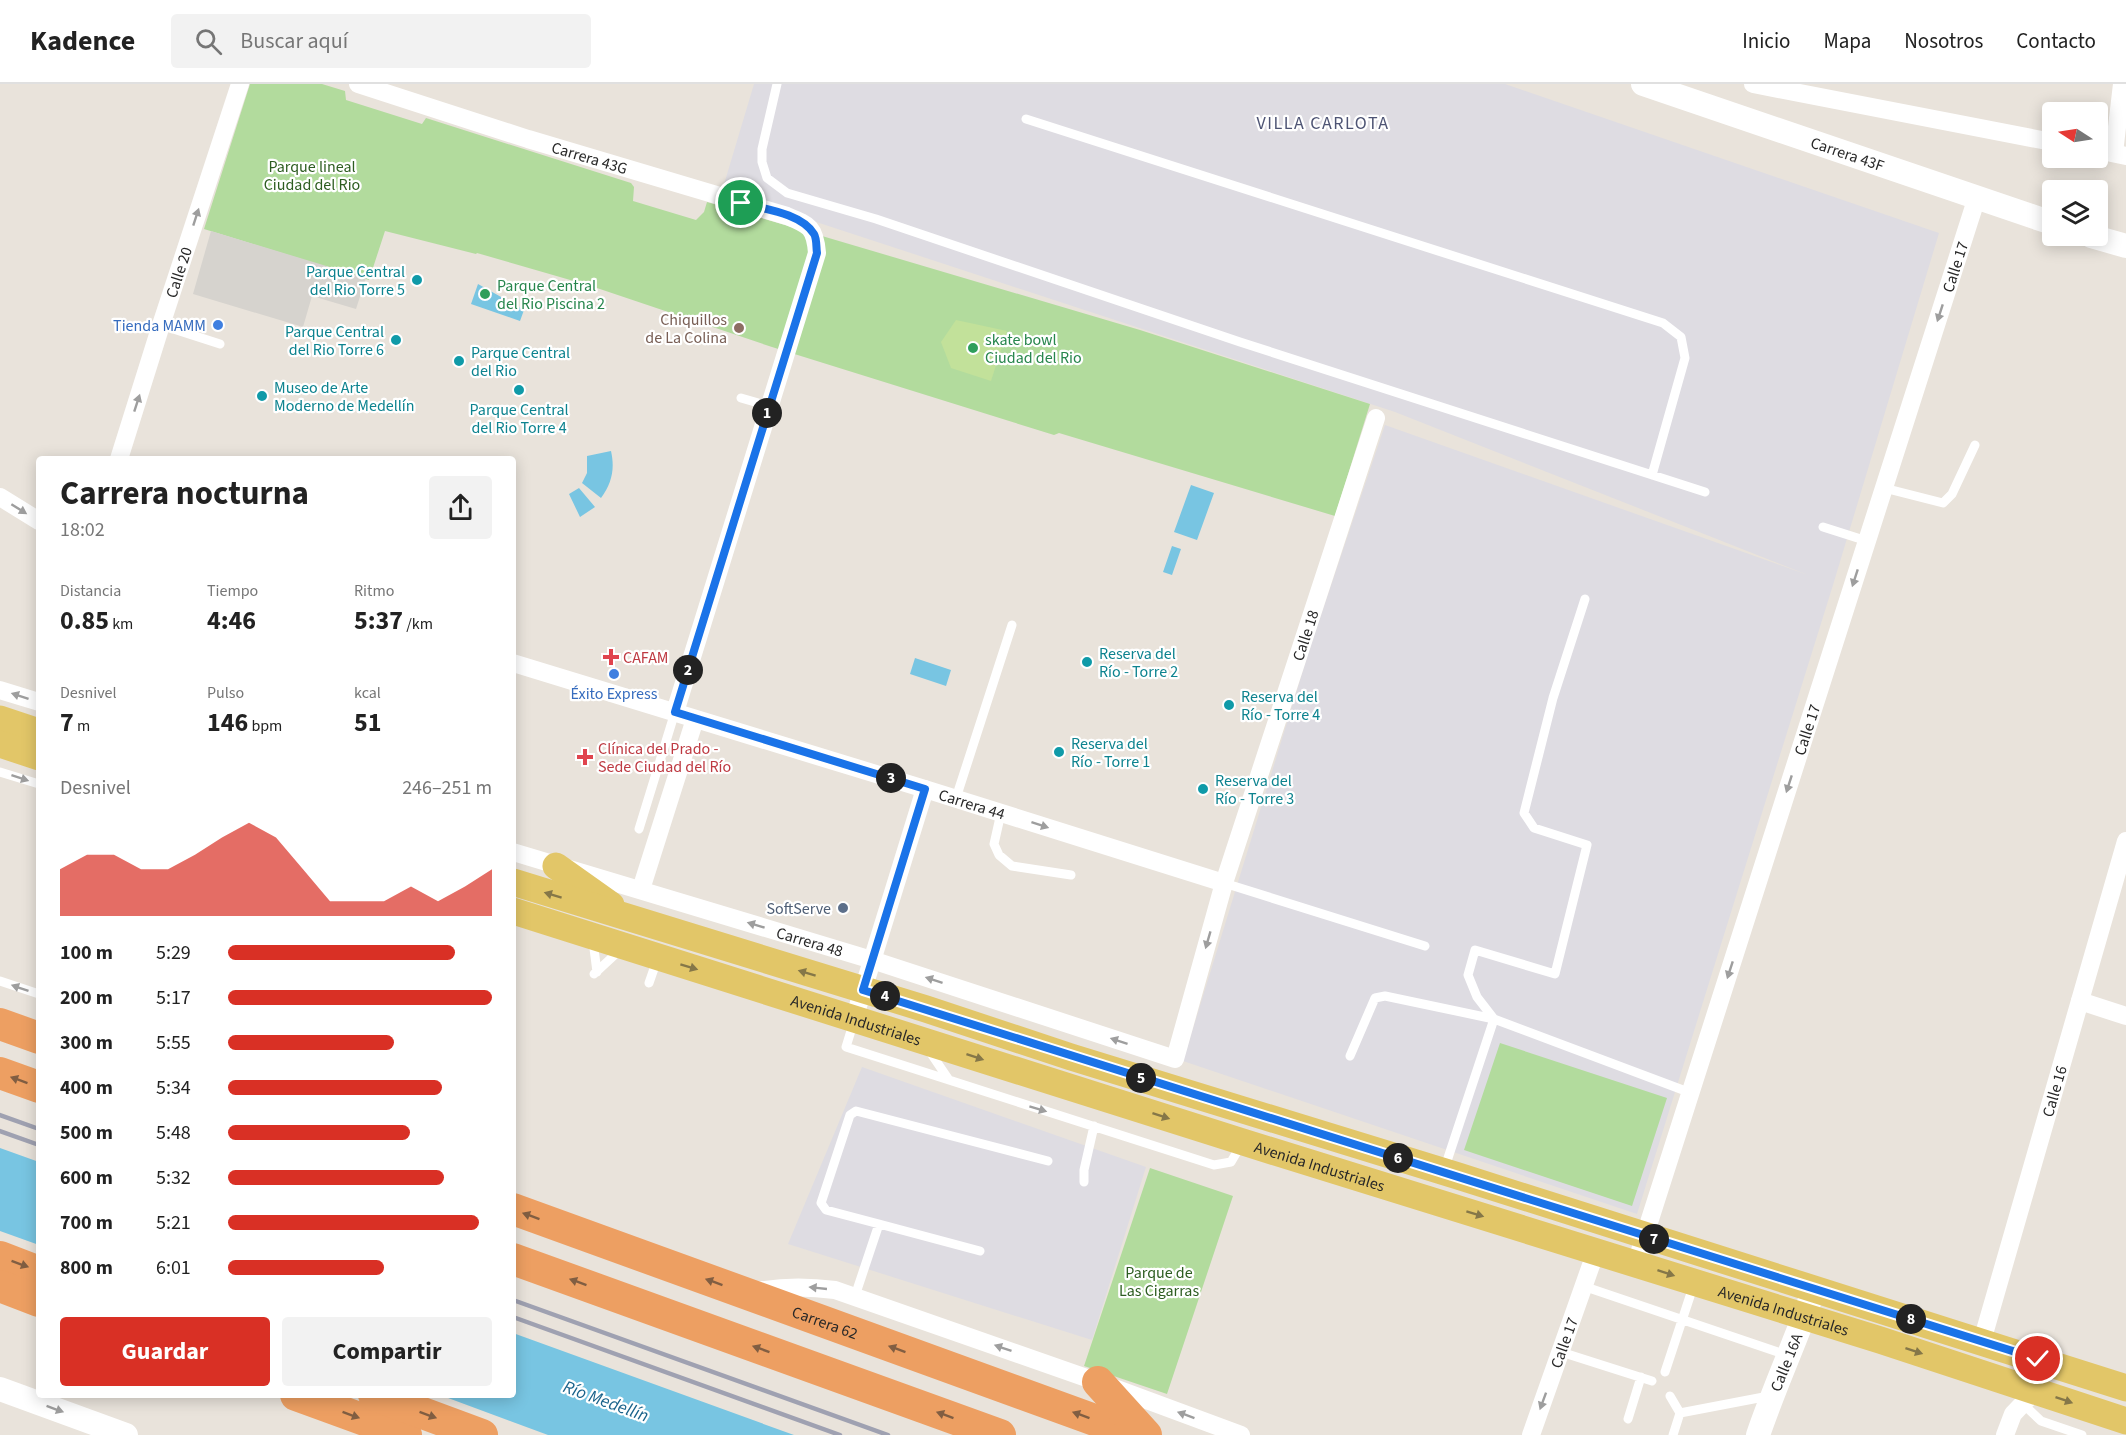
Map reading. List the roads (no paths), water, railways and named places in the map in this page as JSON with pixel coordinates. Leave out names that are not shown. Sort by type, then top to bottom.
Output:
[{"type":"highway","points":[[0,1024],[36,1037]]},
{"type":"highway","points":[[0,1073],[36,1086]]},
{"type":"highway","name":"Carrera 62","points":[[516,1210],[1136,1435]]},
{"type":"highway","points":[[0,1257],[36,1271]]},
{"type":"highway","points":[[516,1260],[1000,1435]]},
{"type":"highway","points":[[0,1286],[36,1300]]},
{"type":"highway","points":[[1098,1382],[1146,1435]]},
{"type":"highway","points":[[305,1398],[406,1435]]},
{"type":"highway","points":[[382,1398],[482,1435]]},
{"type":"main road","points":[[0,719],[36,731]]},
{"type":"main road","points":[[0,744],[36,756]]},
{"type":"main road","points":[[556,866],[629,918]]},
{"type":"main road","name":"Avenida Industriales","points":[[516,883],[1444,1172],[2126,1388]]},
{"type":"main road","name":"Avenida Industriales","points":[[516,912],[1243,1142],[1805,1316],[2001,1380],[2024,1403],[2126,1421]]},
{"type":"street","name":"Calle 20","points":[[120,456],[240,84]]},
{"type":"street","name":"Carrera 43G","points":[[358,84],[550,146],[787,216],[806,224],[816,236],[817,253],[769,406]]},
{"type":"street","points":[[1753,84],[2042,140]]},
{"type":"street","points":[[2112,153],[2122,84]]},
{"type":"street","name":"Carrera 43F","points":[[1651,85],[2042,220]]},
{"type":"street","name":"Calle 17","points":[[1636,1263],[1977,197]]},
{"type":"street","points":[[2108,241],[2126,246]]},
{"type":"street","points":[[675,712],[769,406]]},
{"type":"street","name":"Calle 18","points":[[1174,1059],[1224,884],[1376,418]]},
{"type":"street","points":[[0,497],[36,519]]},
{"type":"street","name":"Carrera 44","points":[[516,664],[956,798],[1224,884]]},
{"type":"street","points":[[0,690],[36,701]]},
{"type":"street","points":[[643,883],[695,718]]},
{"type":"street","points":[[854,1019],[925,789]]},
{"type":"street","name":"Calle 16","points":[[1982,1341],[2126,841]]},
{"type":"street","name":"Carrera 48","points":[[516,853],[872,960],[1174,1059]]},
{"type":"street","points":[[2080,1001],[2126,1016]]},
{"type":"street","name":"Calle 17","points":[[1531,1435],[1596,1251]]},
{"type":"street","points":[[746,1294],[779,1287],[814,1287],[835,1290],[1098,1382],[1241,1435]]},
{"type":"street","name":"Calle 16A","points":[[1758,1435],[1771,1396],[1790,1356],[1814,1289]]},
{"type":"street","points":[[0,1390],[126,1435]]},
{"type":"street","points":[[2005,1435],[2024,1403]]},
{"type":"lane","points":[[777,84],[762,149],[762,162],[767,178],[787,193],[876,219],[1228,338],[1705,492]]},
{"type":"lane","points":[[1026,119],[1663,322],[1681,337],[1685,358],[1652,475]]},
{"type":"lane","points":[[161,325],[220,344]]},
{"type":"lane","points":[[741,398],[769,406]]},
{"type":"lane","points":[[1884,488],[1943,503],[1952,494],[1975,445]]},
{"type":"lane","points":[[1823,527],[1867,541]]},
{"type":"lane","points":[[1494,1019],[1477,996],[1468,975],[1475,950],[1555,974],[1587,845],[1534,828],[1524,813],[1553,698],[1585,599]]},
{"type":"lane","points":[[956,798],[1012,625]]},
{"type":"lane","points":[[639,829],[675,712]]},
{"type":"lane","points":[[0,771],[36,783]]},
{"type":"lane","points":[[1001,813],[994,844],[999,855],[1012,866],[1071,875]]},
{"type":"lane","points":[[1224,884],[1425,946]]},
{"type":"lane","points":[[593,937],[595,973],[624,947]]},
{"type":"lane","points":[[649,983],[658,957]]},
{"type":"lane","points":[[0,981],[36,993]]},
{"type":"lane","points":[[1350,1056],[1375,998],[1385,996],[1494,1019],[1691,1093]]},
{"type":"lane","points":[[854,1019],[846,1047],[1214,1165],[1231,1162],[1243,1142]]},
{"type":"lane","points":[[1444,1172],[1494,1019]]},
{"type":"lane","points":[[922,1040],[949,1080]]},
{"type":"lane","points":[[980,1251],[826,1210],[821,1203],[850,1115],[856,1111],[1048,1161]]},
{"type":"lane","points":[[1084,1182],[1084,1170],[1094,1126]]},
{"type":"lane","points":[[855,1296],[879,1224]]},
{"type":"lane","points":[[1665,1372],[1695,1282]]},
{"type":"lane","points":[[1583,1286],[1790,1356]]},
{"type":"lane","points":[[1561,1352],[1652,1381]]},
{"type":"lane","points":[[1628,1419],[1641,1377]]},
{"type":"lane","points":[[1671,1396],[1680,1413],[1673,1435]]},
{"type":"lane","points":[[1680,1413],[1771,1396]]},
{"type":"lane","points":[[2024,1403],[2041,1421],[2082,1435]]},
{"type":"water","name":"Parque Central del Rio Piscina 2","points":[[478,284],[524,310],[520,321],[471,304]]},
{"type":"water","points":[[611,451],[612,476],[601,498],[582,483],[587,473],[587,456]]},
{"type":"water","points":[[1191,485],[1214,493],[1197,540],[1174,532]]},
{"type":"water","points":[[579,488],[595,507],[580,517],[569,494]]},
{"type":"water","points":[[1172,546],[1181,549],[1172,575],[1163,572]]},
{"type":"water","points":[[915,658],[951,670],[946,686],[910,674]]},
{"type":"water","points":[[0,1148],[36,1161],[36,1244],[0,1231]]},
{"type":"water","name":"Río Medellín","points":[[516,1334],[794,1435],[548,1435],[448,1398],[516,1398]]},
{"type":"railway","points":[[0,1115],[36,1128]]},
{"type":"railway","points":[[0,1131],[36,1144]]},
{"type":"railway","points":[[516,1301],[888,1435]]},
{"type":"railway","points":[[516,1318],[840,1435]]},
{"type":"place","name":"Parque Central del Rio Torre 5","points":[[417,280]]},
{"type":"place","name":"Parque Central del Rio Piscina 2","points":[[485,294]]},
{"type":"place","name":"Tienda MAMM","points":[[218,325]]},
{"type":"place","name":"Chiquillos de La Colina","points":[[739,328]]},
{"type":"place","name":"Parque Central del Rio Torre 6","points":[[396,340]]},
{"type":"place","name":"skate bowl Ciudad del Rio","points":[[973,348]]},
{"type":"place","name":"Parque Central del Rio","points":[[459,361]]},
{"type":"place","name":"Parque Central del Rio Torre 4","points":[[519,390]]},
{"type":"place","name":"Museo de Arte Moderno de Medellín","points":[[262,396]]},
{"type":"place","name":"CAFAM","points":[[611,657]]},
{"type":"place","name":"Reserva del Río - Torre 2","points":[[1087,662]]},
{"type":"place","name":"Éxito Express","points":[[614,674]]},
{"type":"place","name":"Reserva del Río - Torre 4","points":[[1229,705]]},
{"type":"place","name":"Reserva del Río - Torre 1","points":[[1059,752]]},
{"type":"place","name":"Clínica del Prado - Sede Ciudad del Río","points":[[585,757]]},
{"type":"place","name":"Reserva del Río - Torre 3","points":[[1203,789]]},
{"type":"place","name":"SoftServe","points":[[843,908]]},
{"type":"district","name":"VILLA CARLOTA","points":[[1323,123]]},
{"type":"park label","name":"Parque lineal Ciudad del Rio","points":[[312,175]]},
{"type":"park label","name":"Parque de Las Cigarras","points":[[1159,1281]]}]
